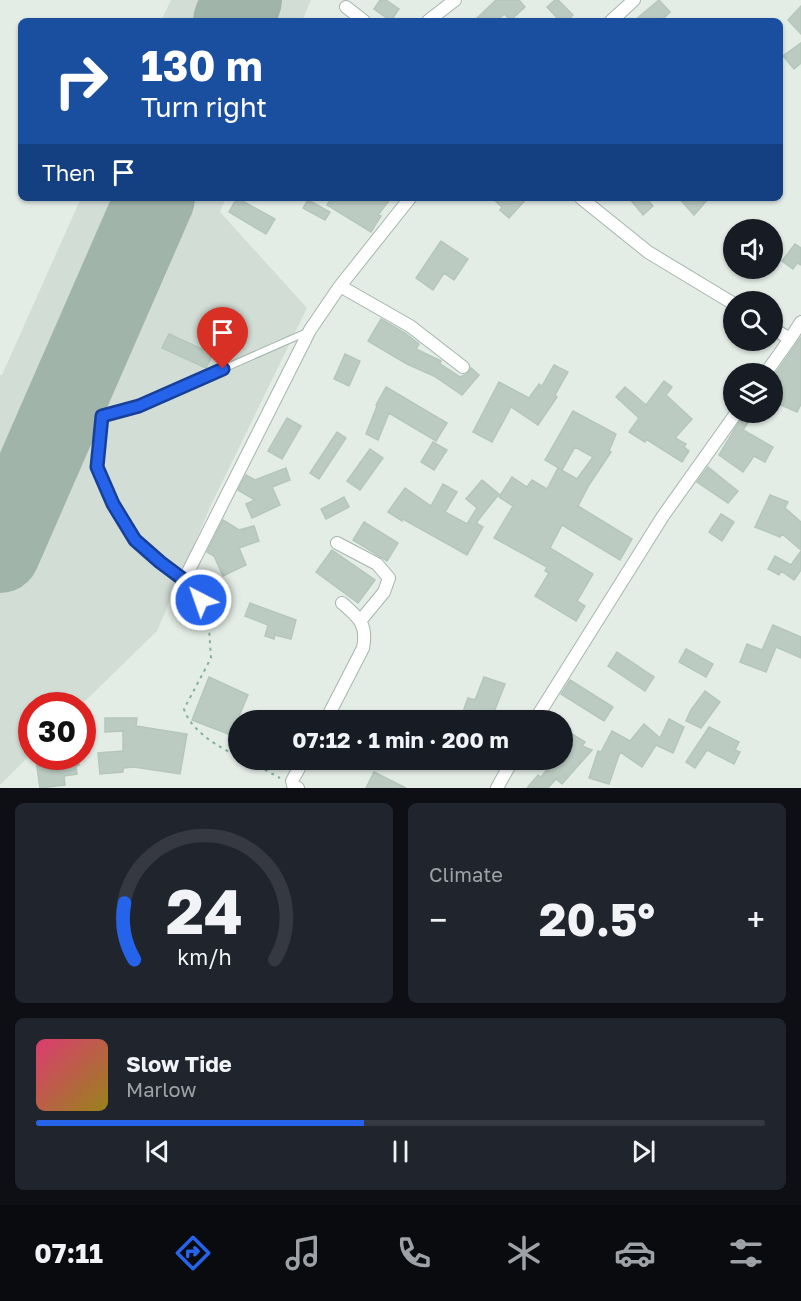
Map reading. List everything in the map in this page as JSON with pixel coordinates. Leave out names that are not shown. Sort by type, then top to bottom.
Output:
[{"type":"street","points":[[432,18],[455,0]]},
{"type":"street","points":[[614,18],[634,0]]},
{"type":"street","points":[[346,7],[360,18]]},
{"type":"street","points":[[201,600],[184,580],[310,330],[340,286],[408,201]]},
{"type":"street","points":[[585,201],[648,252],[723,297]]},
{"type":"street","points":[[340,286],[410,326],[463,367]]},
{"type":"street","points":[[773,363],[801,322]]},
{"type":"street","points":[[783,335],[790,339]]},
{"type":"street","points":[[541,710],[658,524],[729,423]]},
{"type":"street","points":[[337,543],[376,564],[389,578],[384,592],[362,621]]},
{"type":"street","points":[[331,710],[365,640],[362,621],[342,603]]},
{"type":"street","points":[[296,787],[293,778],[298,770]]},
{"type":"street","points":[[497,788],[507,770]]},
{"type":"lane","points":[[184,580],[135,540],[113,504],[97,467],[102,416],[139,406],[310,330]]},
{"type":"path","points":[[201,600],[209,628],[211,658],[184,709],[188,721],[219,747],[228,751]]},
{"type":"path","points":[[269,770],[296,787]]},
{"type":"shaded area","points":[[171,0],[311,0],[303,18],[162,18]]},
{"type":"shaded area","points":[[80,201],[225,201],[220,212],[307,308],[211,505],[157,631],[94,692],[18,692],[18,767],[0,785],[0,375],[2,375]]},
{"type":"building","points":[[380,0],[386,0],[399,9],[393,18],[387,18],[374,9]]},
{"type":"building","points":[[496,0],[519,0],[525,7],[513,18],[504,14],[500,18],[477,18]]},
{"type":"building","points":[[558,0],[573,15],[570,18],[557,18],[547,7]]},
{"type":"building","points":[[659,0],[670,12],[664,18],[638,18]]},
{"type":"building","points":[[801,6],[801,34],[788,20]]},
{"type":"building","points":[[801,43],[801,63],[794,69],[783,56]]},
{"type":"building","points":[[235,201],[242,201],[275,219],[266,234],[229,212]]},
{"type":"building","points":[[310,201],[330,212],[325,220],[303,208]]},
{"type":"building","points":[[329,201],[389,201],[378,215],[381,216],[371,232],[327,205]]},
{"type":"building","points":[[495,201],[524,201],[509,218],[500,210],[502,207]]},
{"type":"building","points":[[631,201],[649,201],[653,206],[643,215]]},
{"type":"building","points":[[682,201],[706,201],[694,215]]},
{"type":"building","points":[[441,241],[468,259],[454,280],[444,273],[433,290],[416,278]]},
{"type":"building","points":[[795,244],[801,248],[801,265],[797,263],[793,269],[783,260]]},
{"type":"building","points":[[381,319],[419,344],[416,349],[441,361],[440,364],[460,377],[467,374],[471,368],[479,375],[462,395],[434,376],[407,364],[368,341]]},
{"type":"building","points":[[169,334],[213,354],[206,368],[162,348]]},
{"type":"building","points":[[801,337],[801,404],[797,412],[783,406],[783,363]]},
{"type":"building","points":[[345,354],[360,361],[349,386],[334,379]]},
{"type":"building","points":[[554,365],[568,372],[555,395],[557,397],[538,425],[511,407],[492,442],[473,432],[499,382],[529,398],[539,384],[542,386]]},
{"type":"building","points":[[664,381],[672,387],[666,395],[692,419],[675,438],[686,444],[684,447],[689,451],[682,462],[646,439],[645,442],[629,432],[639,418],[616,397],[625,387],[646,405]]},
{"type":"building","points":[[386,387],[447,423],[436,441],[389,413],[378,440],[366,434],[376,405]]},
{"type":"building","points":[[573,411],[616,434],[609,451],[611,452],[578,506],[632,539],[620,560],[562,525],[550,548],[593,574],[577,601],[585,606],[576,621],[535,596],[549,573],[545,571],[547,567],[494,538],[513,506],[499,497],[512,477],[527,487],[532,480],[547,489],[558,468],[577,479],[593,457],[575,447],[562,470],[545,460]]},
{"type":"building","points":[[287,418],[301,426],[282,459],[268,451]]},
{"type":"building","points":[[738,423],[748,423],[743,430],[773,447],[765,462],[754,456],[743,472],[719,455]]},
{"type":"building","points":[[337,432],[346,438],[319,479],[310,473]]},
{"type":"building","points":[[433,442],[447,450],[434,470],[421,462]]},
{"type":"building","points":[[370,449],[383,458],[360,490],[347,481]]},
{"type":"building","points":[[708,467],[738,491],[728,503],[697,482]]},
{"type":"building","points":[[286,468],[290,480],[272,487],[280,505],[252,518],[246,504],[255,500],[238,490],[246,475],[255,480]]},
{"type":"building","points":[[482,480],[499,494],[476,523],[483,527],[467,555],[388,512],[405,488],[431,506],[443,484],[457,492],[445,512],[467,524],[477,508],[466,499]]},
{"type":"building","points":[[770,495],[788,502],[785,508],[801,522],[801,550],[782,534],[780,537],[755,527]]},
{"type":"building","points":[[344,497],[349,507],[326,519],[321,509]]},
{"type":"building","points":[[721,514],[734,522],[722,541],[709,532]]},
{"type":"building","points":[[223,520],[239,530],[254,526],[259,541],[239,548],[246,565],[223,576],[214,556],[207,552]]},
{"type":"building","points":[[364,522],[398,543],[387,561],[353,540]]},
{"type":"building","points":[[332,550],[375,580],[358,603],[316,572]]},
{"type":"building","points":[[801,551],[801,570],[794,580],[781,571],[779,575],[768,569],[775,556],[791,565]]},
{"type":"building","points":[[250,603],[296,620],[291,639],[275,635],[274,639],[265,636],[268,625],[245,616]]},
{"type":"building","points":[[773,625],[801,637],[801,658],[776,647],[766,672],[740,662],[747,644],[762,650]]},
{"type":"building","points":[[686,649],[713,664],[706,677],[679,662]]},
{"type":"building","points":[[617,652],[654,677],[645,691],[608,666]]},
{"type":"building","points":[[209,677],[248,695],[242,710],[228,710],[228,734],[192,720]]},
{"type":"building","points":[[484,677],[505,684],[495,710],[464,710],[468,698],[475,700]]},
{"type":"building","points":[[570,680],[613,707],[604,721],[561,694]]},
{"type":"building","points":[[705,691],[720,702],[701,728],[686,721]]},
{"type":"building","points":[[105,718],[137,718],[136,726],[187,734],[180,774],[134,767],[123,768],[123,772],[100,774],[98,753],[123,751],[123,731],[105,732]]},
{"type":"building","points":[[669,719],[684,727],[673,753],[656,745],[642,767],[620,752],[609,784],[589,778],[598,751],[601,752],[612,731],[630,741],[644,724],[660,738]]},
{"type":"building","points":[[709,727],[739,742],[735,750],[740,752],[734,764],[707,750],[695,768],[686,762]]},
{"type":"building","points":[[573,735],[585,742],[582,746],[592,750],[562,784],[556,779],[548,788],[527,788],[538,775],[541,777],[547,770],[573,770]]},
{"type":"building","points":[[37,770],[76,770],[77,774],[64,776],[65,785],[40,788]]},
{"type":"building","points":[[374,772],[406,788],[366,788]]},
{"type":"runway","points":[[234,18],[242,0]]},
{"type":"runway","points":[[0,553],[154,201]]},
{"type":"route","points":[[201,600],[184,580],[135,540],[113,504],[97,467],[102,416],[139,406],[223,369]]}]
